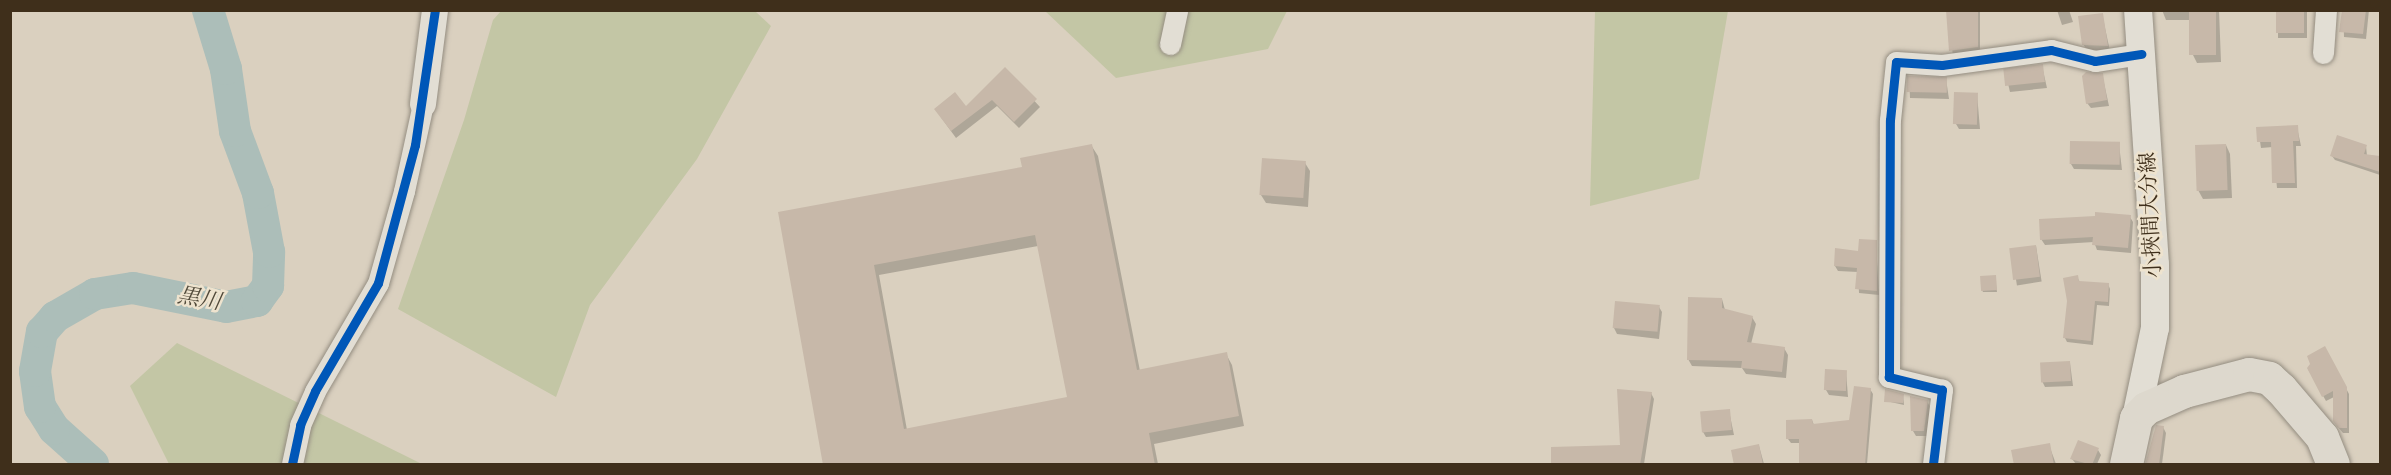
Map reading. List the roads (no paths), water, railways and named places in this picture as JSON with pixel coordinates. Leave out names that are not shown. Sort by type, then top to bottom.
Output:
[{"type":"main road","name":"小挾間大分線","points":[[2136,418],[2155,328],[2156,265],[2138,10]]},
{"type":"main road","points":[[2126,465],[2136,418],[2156,402],[2184,391],[2243,375],[2263,375],[2281,389],[2318,432],[2333,465]]},
{"type":"street","points":[[292,465],[300,425],[315,391],[378,283],[404,191],[423,104],[435,10]]},
{"type":"street","points":[[1170,44],[1177,10]]},
{"type":"street","points":[[2322,53],[2326,10]]},
{"type":"street","points":[[1933,465],[1941,390],[1889,377],[1890,120],[1896,62],[1942,65],[2051,50],[2095,61],[2141,54]]},
{"type":"waterway","name":"黒川","points":[[93,464],[54,429],[40,407],[35,371],[42,332],[55,317],[95,294],[133,288],[226,307],[257,301],[268,286],[269,252],[258,193],[235,131],[226,69],[208,10]]}]
